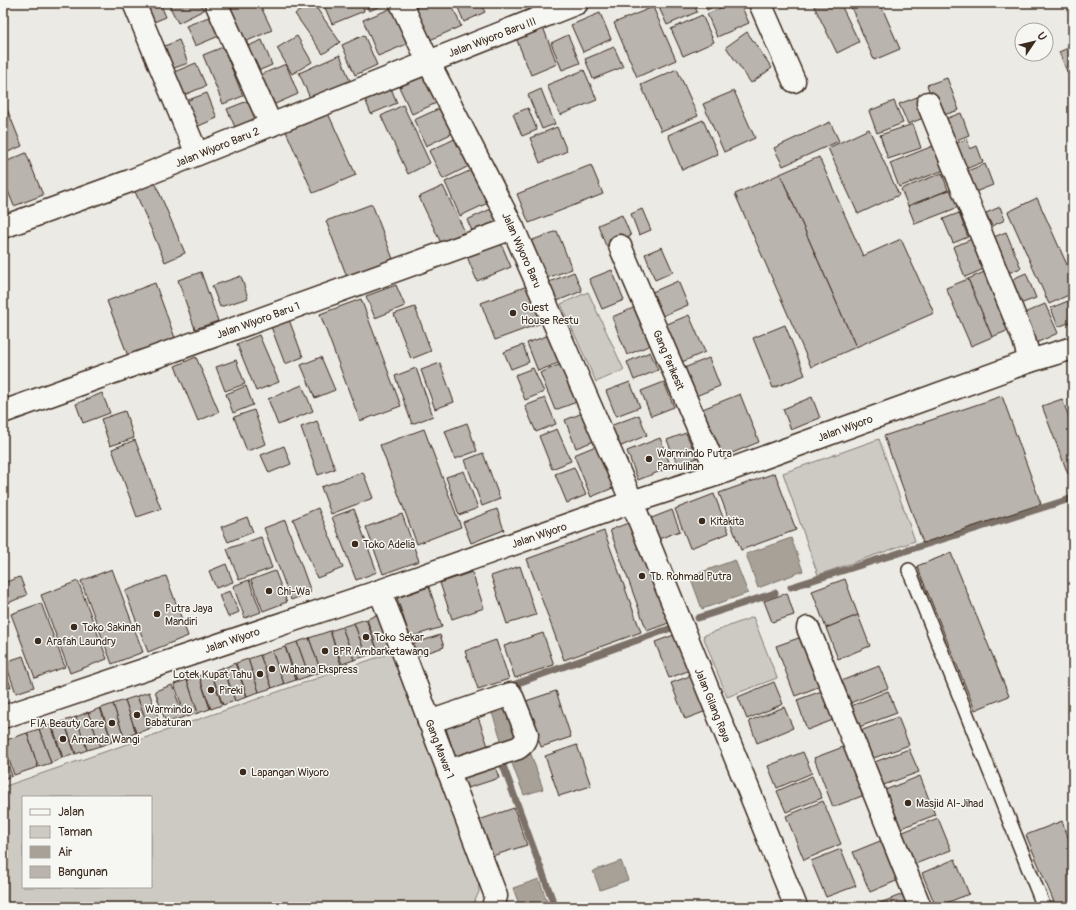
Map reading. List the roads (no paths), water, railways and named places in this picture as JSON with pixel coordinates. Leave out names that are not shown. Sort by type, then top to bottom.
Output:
[{"type":"street","points":[[134,3],[196,154]]},
{"type":"street","points":[[216,3],[271,125]]},
{"type":"street","name":"Jalan Wiyoro Baru","points":[[401,3],[428,61],[513,228],[632,502]]},
{"type":"street","name":"Jalan Wiyoro Baru III","points":[[428,61],[577,3]]},
{"type":"street","points":[[760,3],[794,81]]},
{"type":"street","name":"Jalan Wiyoro Baru 2","points":[[3,227],[130,181],[428,61]]},
{"type":"street","points":[[928,103],[1024,340],[1030,361]]},
{"type":"street","name":"Jalan Wiyoro Baru 1","points":[[3,412],[513,228]]},
{"type":"street","name":"Gang Parikesit","points":[[620,246],[718,474]]},
{"type":"street","name":"Jalan Wiyoro","points":[[3,717],[380,591],[632,502],[718,474],[1030,361],[1073,348]]},
{"type":"street","name":"Jalan Gilang Raya","points":[[632,502],[796,907]]},
{"type":"street","name":"Gang Mawar 1","points":[[380,591],[496,896],[493,907]]},
{"type":"street","points":[[808,628],[920,907]]},
{"type":"street","points":[[429,722],[511,694],[528,734],[525,742],[518,748],[448,771]]},
{"type":"lane","points":[[909,570],[1044,907]]},
{"type":"water","points":[[791,538],[803,571],[758,588],[746,554]]},
{"type":"water","points":[[735,560],[748,593],[702,609],[690,576]]},
{"type":"water","points":[[510,704],[522,738],[503,745],[491,710]]},
{"type":"water","points":[[531,754],[543,789],[524,795],[511,761]]},
{"type":"water","points":[[621,861],[628,880],[600,890],[593,871]]},
{"type":"water","points":[[539,879],[549,907],[520,907],[513,888]]},
{"type":"waterway","points":[[791,587],[1073,498]]},
{"type":"waterway","points":[[698,618],[775,593]]},
{"type":"waterway","points":[[507,687],[674,627]]},
{"type":"waterway","points":[[501,760],[555,907]]},
{"type":"place","name":"Guest House Restu","points":[[513,313]]},
{"type":"place","name":"Warmindo Putra Pamulihan","points":[[649,459]]},
{"type":"place","name":"Kitakita","points":[[702,521]]},
{"type":"place","name":"Toko Adelia","points":[[355,544]]},
{"type":"place","name":"Tb. Rohmad Putra","points":[[642,576]]},
{"type":"place","name":"Chi-Wa","points":[[269,591]]},
{"type":"place","name":"Putra Jaya Mandiri","points":[[157,614]]},
{"type":"place","name":"Toko Sakinah","points":[[74,627]]},
{"type":"place","name":"Toko Sekar","points":[[366,637]]},
{"type":"place","name":"Arafah Laundry","points":[[38,641]]},
{"type":"place","name":"BPR Ambarketawang","points":[[325,651]]},
{"type":"place","name":"Wahana Ekspress","points":[[272,669]]},
{"type":"place","name":"Lotek Kupat Tahu","points":[[260,674]]},
{"type":"place","name":"Pireki","points":[[211,690]]},
{"type":"place","name":"Warmindo Babaturan","points":[[137,715]]},
{"type":"place","name":"FIA Beauty Care","points":[[112,723]]},
{"type":"place","name":"Amanda Wangi","points":[[63,739]]},
{"type":"place","name":"Lapangan Wiyoro","points":[[243,772]]},
{"type":"place","name":"Masjid Al-Jihad","points":[[908,803]]}]
